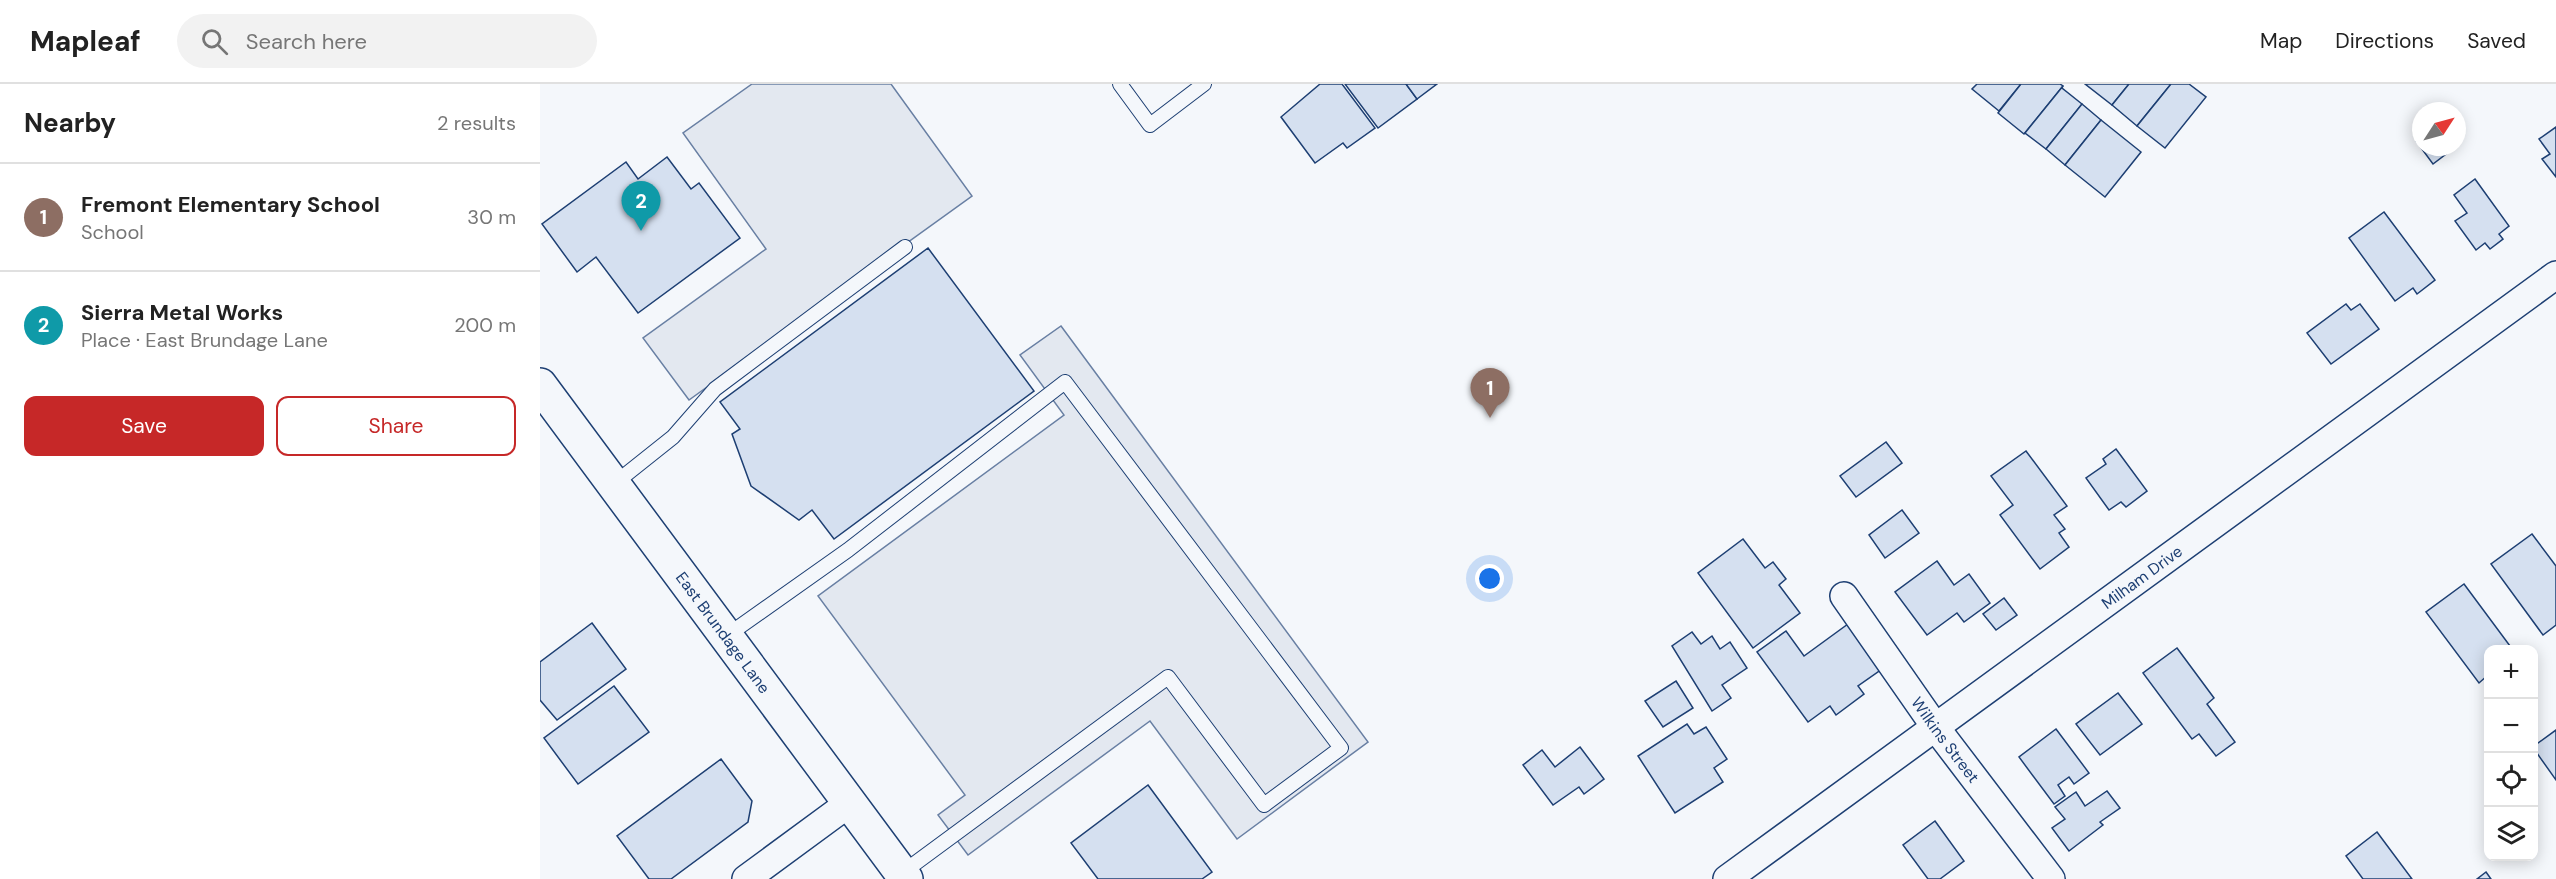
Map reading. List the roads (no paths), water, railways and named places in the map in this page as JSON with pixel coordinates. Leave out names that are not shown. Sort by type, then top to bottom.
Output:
[{"type":"main road","name":"East Brundage Lane","points":[[540,385],[848,804],[904,876]]},
{"type":"street","name":"Milham Drive","points":[[1727,879],[2556,275]]},
{"type":"street","name":"Wilkins Street","points":[[1844,596],[1936,728],[2051,879]]},
{"type":"street","points":[[746,879],[848,804]]},
{"type":"lane","points":[[1120,84],[1150,124],[1204,84]]},
{"type":"lane","points":[[614,484],[673,437],[715,389],[905,247]]},
{"type":"lane","points":[[725,637],[848,550],[1065,382],[1341,748],[1264,805],[1168,677],[904,876]]},
{"type":"place","name":"Sierra Metal Works","points":[[641,231]]},
{"type":"place","name":"Fremont Elementary School","points":[[1490,418]]}]
